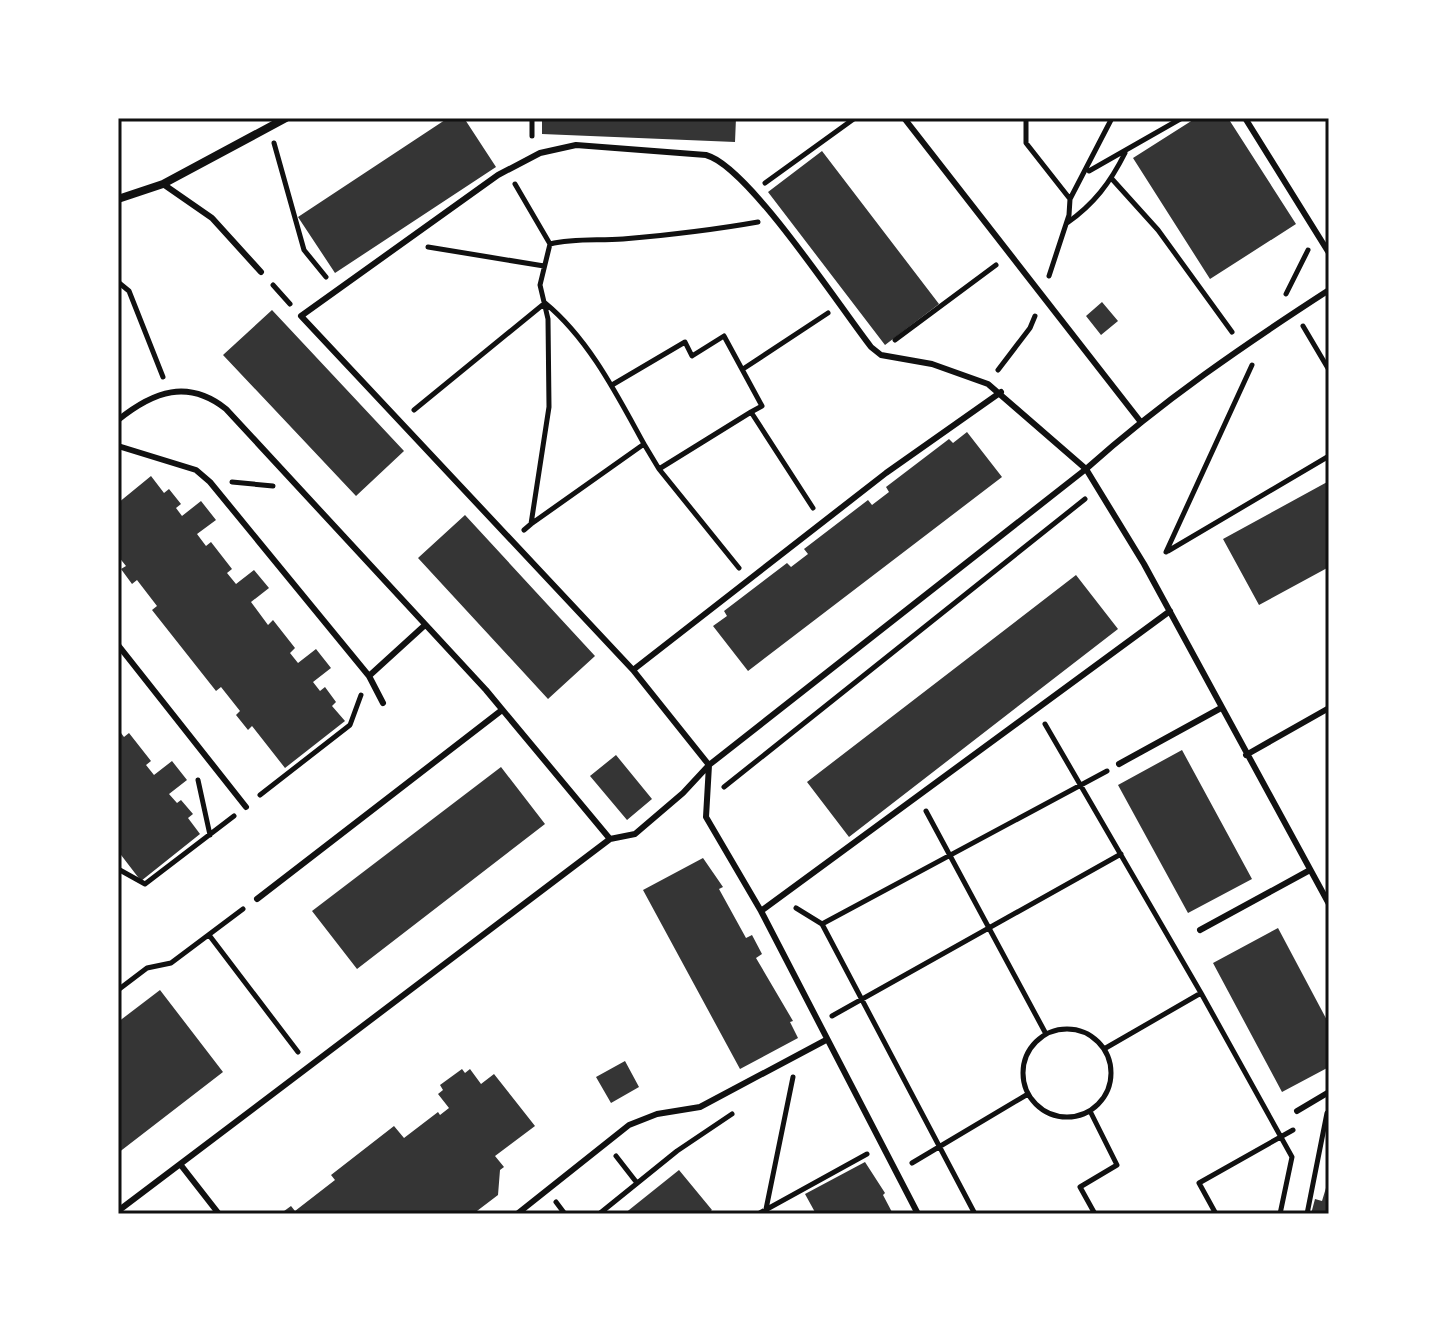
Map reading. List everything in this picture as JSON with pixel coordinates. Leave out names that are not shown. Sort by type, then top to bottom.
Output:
[{"type":"street","points":[[118,199],[163,184],[286,118]]},
{"type":"lane","points":[[904,118],[1140,421]]},
{"type":"lane","points":[[1245,118],[1329,253]]},
{"type":"lane","points":[[918,1214],[761,911],[706,817],[709,765],[633,670],[301,316],[507,169],[540,153],[576,145],[706,155],[723,161],[754,191],[839,306],[878,353],[945,368],[988,384],[1001,392],[1086,469],[1144,564],[1329,904]]},
{"type":"lane","points":[[163,184],[212,218],[261,272]]},
{"type":"lane","points":[[118,1211],[610,839],[635,834],[683,793],[709,765],[1086,469],[1140,421],[1242,346],[1329,290]]},
{"type":"lane","points":[[118,420],[134,407],[170,394],[195,390],[211,397],[302,491],[502,710],[610,839]]},
{"type":"lane","points":[[633,670],[822,522],[967,413],[1001,392]]},
{"type":"lane","points":[[118,446],[186,466],[210,482],[369,676],[383,703]]},
{"type":"lane","points":[[761,911],[1170,611]]},
{"type":"lane","points":[[369,676],[425,625]]},
{"type":"lane","points":[[118,645],[246,807]]},
{"type":"lane","points":[[1119,764],[1221,708]]},
{"type":"lane","points":[[1246,755],[1329,708]]},
{"type":"lane","points":[[257,899],[502,710]]},
{"type":"lane","points":[[1200,930],[1310,870]]},
{"type":"lane","points":[[517,1214],[629,1125],[657,1114],[700,1107],[826,1040]]},
{"type":"lane","points":[[1297,1111],[1329,1092]]},
{"type":"lane","points":[[180,1164],[219,1214]]},
{"type":"path","points":[[754,191],[855,118]]},
{"type":"path","points":[[1026,118],[1026,143],[1070,199]]},
{"type":"path","points":[[988,384],[1030,328],[1067,223],[1070,199],[1112,118]]},
{"type":"path","points":[[1086,172],[1182,118]]},
{"type":"path","points":[[270,126],[304,250],[337,291]]},
{"type":"path","points":[[1067,223],[1091,206],[1112,179],[1126,152]]},
{"type":"path","points":[[507,169],[550,244],[540,285],[545,303],[549,407],[531,524]]},
{"type":"path","points":[[1112,179],[1174,251],[1242,346]]},
{"type":"path","points":[[550,244],[573,238],[605,240],[698,233],[775,221]]},
{"type":"path","points":[[1316,233],[1285,297],[1329,370]]},
{"type":"path","points":[[403,242],[544,266]]},
{"type":"path","points":[[878,353],[1010,255]]},
{"type":"path","points":[[261,272],[301,316]]},
{"type":"path","points":[[118,282],[129,291],[170,394]]},
{"type":"path","points":[[545,303],[558,314],[612,385],[659,469],[748,579]]},
{"type":"path","points":[[401,421],[545,303]]},
{"type":"path","points":[[743,369],[839,306]]},
{"type":"path","points":[[1166,552],[1269,328]]},
{"type":"path","points":[[612,385],[685,342],[692,356],[724,336],[743,369],[762,406],[659,469]]},
{"type":"path","points":[[751,412],[822,522]]},
{"type":"path","points":[[511,541],[644,444]]},
{"type":"path","points":[[1144,564],[1329,456]]},
{"type":"path","points":[[210,482],[247,482],[302,491]]},
{"type":"path","points":[[708,796],[739,779],[1098,488]]},
{"type":"path","points":[[118,869],[145,884],[350,725],[362,692]]},
{"type":"path","points":[[1036,709],[1292,1157],[1280,1214]]},
{"type":"path","points":[[822,924],[1119,764]]},
{"type":"path","points":[[192,772],[201,784],[210,835]]},
{"type":"path","points":[[918,796],[1046,1034]]},
{"type":"path","points":[[818,1025],[1121,854]]},
{"type":"path","points":[[781,898],[822,924],[975,1214]]},
{"type":"path","points":[[118,990],[147,968],[171,963],[257,899]]},
{"type":"path","points":[[209,935],[309,1067]]},
{"type":"path","points":[[1104,1049],[1201,993]]},
{"type":"path","points":[[1059,1029],[1085,1032],[1104,1049],[1110,1062],[1108,1090],[1090,1111],[1063,1117],[1049,1113],[1028,1094],[1023,1067],[1035,1042],[1046,1034],[1059,1029]]},
{"type":"path","points":[[766,1211],[797,1056]]},
{"type":"path","points":[[783,1080],[793,1074]]},
{"type":"path","points":[[895,1172],[1028,1094]]},
{"type":"path","points":[[599,1214],[738,1110]]},
{"type":"path","points":[[1307,1214],[1327,1110],[1316,1117]]},
{"type":"path","points":[[1090,1111],[1117,1165],[1080,1187],[1095,1214]]},
{"type":"path","points":[[1216,1214],[1199,1183],[1304,1123]]},
{"type":"path","points":[[606,1143],[637,1183]]},
{"type":"path","points":[[758,1214],[881,1146]]},
{"type":"building","points":[[448,118],[464,118],[496,167],[335,273],[298,217]]},
{"type":"building","points":[[542,118],[736,118],[735,142],[542,134]]},
{"type":"building","points":[[1196,118],[1228,118],[1296,224],[1210,279],[1133,158]]},
{"type":"building","points":[[822,151],[939,304],[885,345],[768,192]]},
{"type":"building","points":[[1102,302],[1118,321],[1101,335],[1086,316]]},
{"type":"building","points":[[272,310],[404,451],[356,496],[223,355]]},
{"type":"building","points":[[967,432],[1002,477],[748,671],[713,626],[727,616],[724,611],[787,563],[791,567],[808,554],[804,549],[868,500],[872,505],[889,492],[886,487],[949,439],[953,443]]},
{"type":"building","points":[[151,476],[164,493],[169,489],[181,504],[176,508],[182,516],[201,501],[216,520],[197,534],[206,546],[211,542],[232,569],[227,573],[236,584],[254,570],[269,588],[251,602],[268,625],[273,620],[295,648],[290,653],[298,663],[316,649],[331,668],[313,682],[320,691],[325,687],[336,702],[332,706],[345,721],[285,768],[252,726],[248,730],[236,715],[240,711],[221,687],[216,691],[152,610],[157,606],[137,580],[132,584],[121,569],[126,566],[118,556],[118,503]]},
{"type":"building","points":[[1329,481],[1329,567],[1259,605],[1223,539]]},
{"type":"building","points":[[465,515],[595,656],[548,699],[418,558]]},
{"type":"building","points":[[1076,575],[1118,629],[849,837],[807,782]]},
{"type":"building","points":[[118,729],[124,737],[129,733],[151,761],[146,765],[154,775],[172,761],[187,780],[169,794],[177,803],[181,800],[193,814],[188,818],[200,834],[141,881],[118,851]]},
{"type":"building","points":[[1182,750],[1252,879],[1188,913],[1118,785]]},
{"type":"building","points":[[616,755],[652,799],[627,820],[590,776]]},
{"type":"building","points":[[501,767],[545,824],[357,969],[312,911]]},
{"type":"building","points":[[703,858],[723,887],[719,889],[746,938],[752,935],[762,954],[756,958],[793,1021],[790,1022],[798,1038],[740,1069],[643,890]]},
{"type":"building","points":[[1278,928],[1329,1024],[1329,1067],[1282,1092],[1213,963]]},
{"type":"building","points":[[160,990],[223,1072],[118,1153],[118,1022]]},
{"type":"building","points":[[625,1061],[639,1087],[611,1103],[596,1077]]},
{"type":"building","points":[[462,1069],[465,1073],[470,1069],[481,1084],[494,1074],[535,1126],[495,1156],[504,1167],[500,1170],[498,1195],[473,1214],[280,1214],[291,1206],[295,1211],[335,1180],[331,1175],[394,1126],[404,1138],[438,1112],[440,1115],[449,1108],[438,1094],[443,1090],[440,1085]]},
{"type":"building","points":[[865,1162],[885,1193],[883,1195],[893,1214],[816,1214],[805,1194]]},
{"type":"building","points":[[679,1170],[712,1210],[707,1214],[624,1214]]},
{"type":"building","points":[[1329,1178],[1329,1214],[1311,1214],[1315,1199],[1322,1201]]}]
